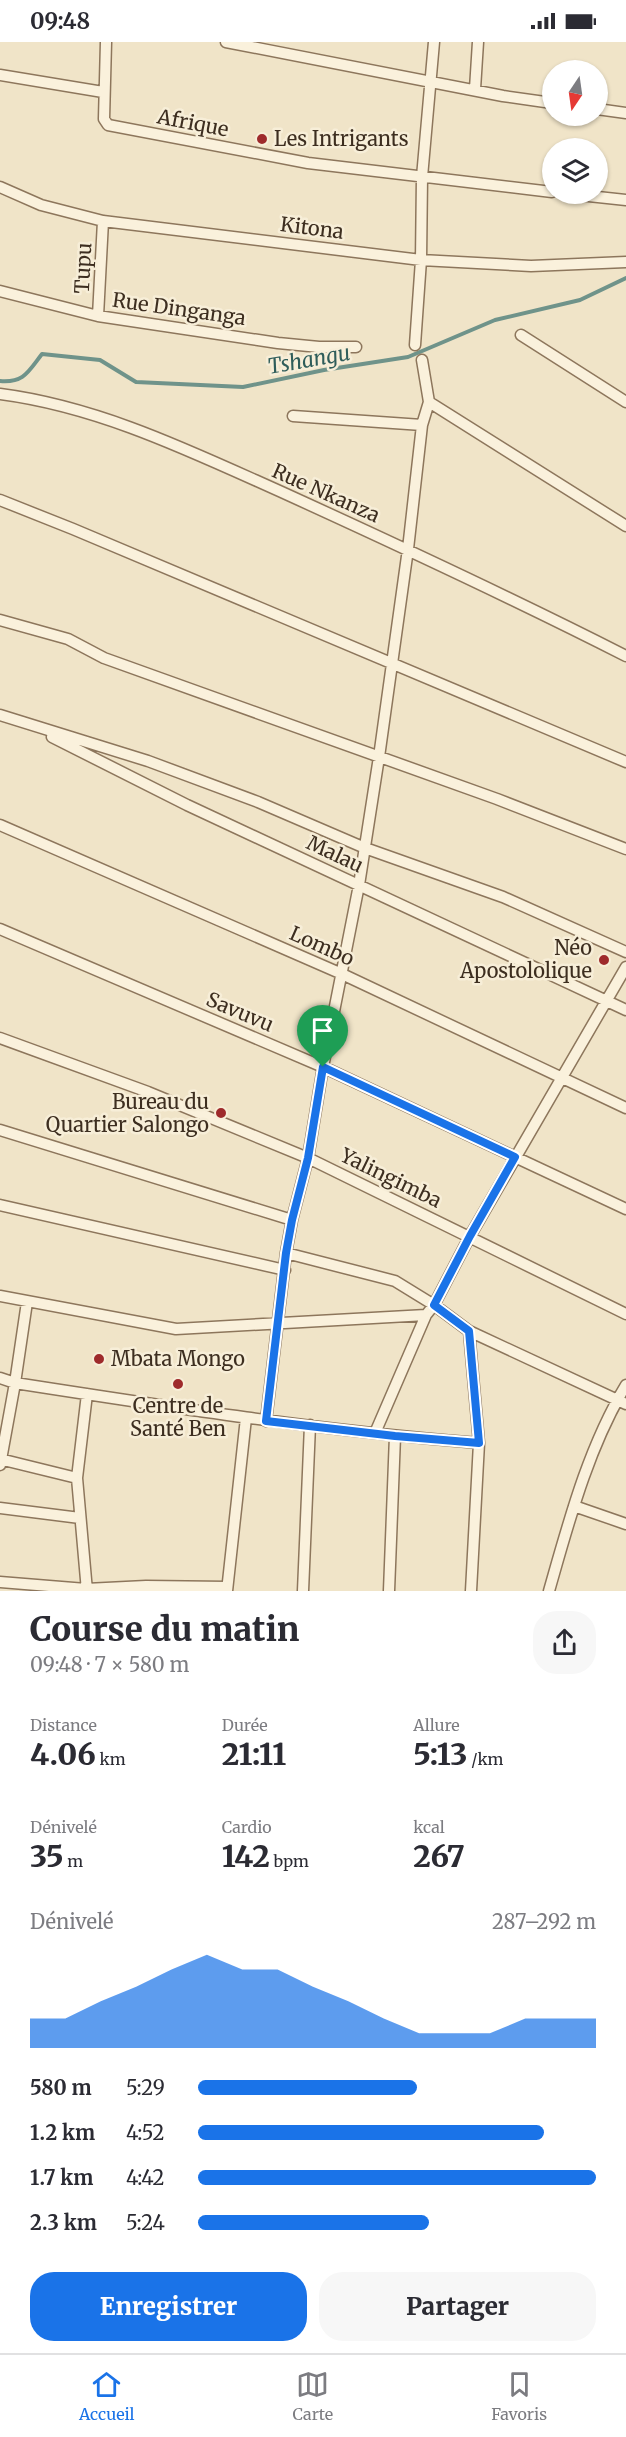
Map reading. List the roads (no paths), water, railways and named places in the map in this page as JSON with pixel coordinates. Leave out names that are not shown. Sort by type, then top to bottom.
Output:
[{"type":"street","points":[[0,75],[103,92],[106,42]]},
{"type":"street","points":[[226,42],[542,101]]},
{"type":"street","points":[[415,345],[421,260],[422,177],[434,42]]},
{"type":"street","points":[[475,89],[478,42]]},
{"type":"street","name":"Afrique","points":[[103,92],[104,119],[108,125],[308,163],[542,191]]},
{"type":"street","points":[[608,111],[626,113]]},
{"type":"street","name":"Kitona","points":[[0,187],[40,205],[103,221],[421,260],[531,266],[626,262]]},
{"type":"street","points":[[608,198],[626,200]]},
{"type":"street","name":"Tupu","points":[[98,316],[103,221]]},
{"type":"street","name":"Rue Dinganga","points":[[0,291],[98,316],[283,343],[319,347],[356,347]]},
{"type":"street","points":[[521,335],[626,402]]},
{"type":"street","points":[[266,1421],[286,1253],[308,1158],[323,1067],[359,885],[379,757],[408,549],[422,425],[429,402],[422,360]]},
{"type":"street","name":"Rue Nkanza","points":[[0,394],[34,398],[136,429],[200,455],[408,549],[626,656]]},
{"type":"street","points":[[429,402],[626,526]]},
{"type":"street","points":[[293,416],[422,425]]},
{"type":"street","points":[[0,501],[73,529],[391,665],[626,762]]},
{"type":"street","points":[[0,620],[68,639],[104,658],[626,849]]},
{"type":"street","points":[[0,715],[148,761],[258,801],[365,848],[503,897],[626,952]]},
{"type":"street","name":"Malau","points":[[32,726],[113,769],[626,1010]]},
{"type":"street","name":"Lombo","points":[[0,825],[342,974],[626,1108]]},
{"type":"street","name":"Savuvu","points":[[0,928],[323,1067],[626,1209]]},
{"type":"street","points":[[375,1433],[426,1315],[434,1305],[470,1236],[626,967]]},
{"type":"street","name":"Yalingimba","points":[[0,1038],[148,1092],[308,1158],[626,1314]]},
{"type":"street","points":[[0,1130],[292,1220]]},
{"type":"street","points":[[0,1204],[285,1270]]},
{"type":"street","points":[[286,1253],[395,1281],[434,1305],[469,1331],[621,1402]]},
{"type":"street","points":[[0,1296],[176,1329],[194,1330],[278,1322],[426,1315]]},
{"type":"street","points":[[27,1302],[1,1461],[77,1479]]},
{"type":"street","points":[[469,1331],[479,1443],[471,1591]]},
{"type":"street","points":[[0,1378],[15,1383],[266,1421],[479,1443]]},
{"type":"street","points":[[549,1591],[574,1506],[621,1402],[626,1385]]},
{"type":"street","points":[[87,1394],[77,1479],[87,1590]]},
{"type":"street","points":[[0,1582],[87,1590],[227,1589],[246,1418]]},
{"type":"street","points":[[303,1591],[310,1425]]},
{"type":"street","points":[[389,1591],[395,1436]]},
{"type":"street","points":[[574,1506],[626,1524]]},
{"type":"street","points":[[0,1508],[80,1518]]},
{"type":"waterway","name":"Tshangu","points":[[0,381],[15,380],[25,375],[42,354],[100,360],[136,382],[243,387],[324,370],[408,357],[495,320],[580,300],[626,278]]},
{"type":"place","name":"Les Intrigants","points":[[262,139]]},
{"type":"place","name":"Néo Apostololique","points":[[604,960]]},
{"type":"place","name":"Bureau du Quartier Salongo","points":[[221,1113]]},
{"type":"place","name":"Mbata Mongo","points":[[99,1359]]},
{"type":"place","name":"Centre de Santé Ben","points":[[178,1384]]}]
